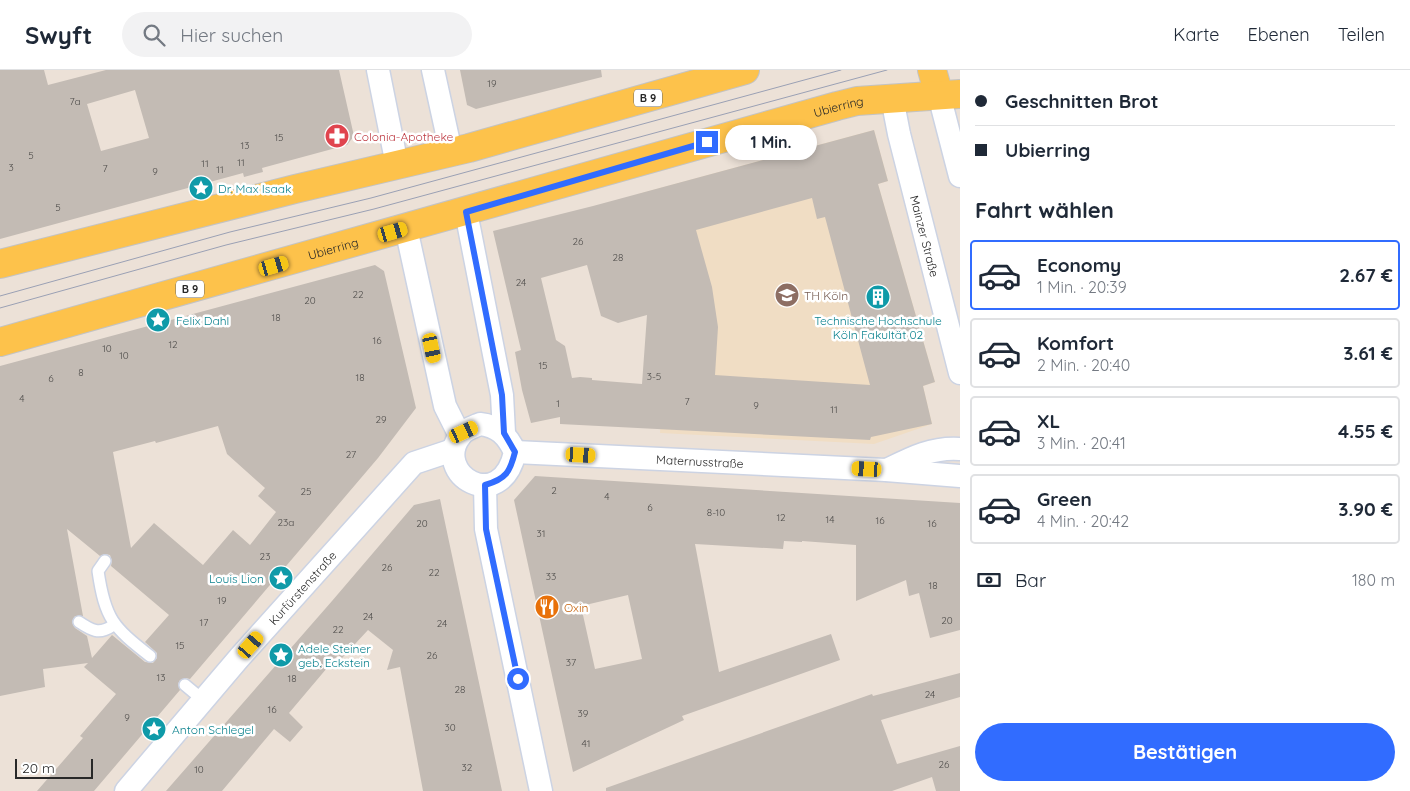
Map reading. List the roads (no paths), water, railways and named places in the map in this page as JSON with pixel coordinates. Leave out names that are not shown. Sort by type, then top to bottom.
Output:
[{"type":"main road","name":"B 9","points":[[0,264],[286,191],[451,152],[745,70]]},
{"type":"main road","name":"Ubierring","points":[[0,342],[837,106],[856,101],[892,98],[944,86]]},
{"type":"street","points":[[378,70],[397,165]]},
{"type":"street","points":[[433,70],[451,152]]},
{"type":"street","points":[[944,86],[960,176]]},
{"type":"street","name":"Mainzer Straße","points":[[892,98],[899,134],[960,373]]},
{"type":"street","points":[[466,212],[502,395],[509,442],[512,466],[506,475],[497,482],[485,485],[477,485],[465,479],[458,471],[453,458],[456,443],[464,432],[480,424],[495,428],[509,442]]},
{"type":"street","points":[[406,228],[445,406],[456,443]]},
{"type":"street","name":"Maternusstraße","points":[[509,442],[960,476]]},
{"type":"street","name":"Kurfürstenstraße","points":[[126,791],[202,700],[414,463],[456,443]]},
{"type":"street","name":"Maternusstraße","points":[[886,470],[919,454],[948,448],[960,449]]},
{"type":"street","points":[[485,485],[486,529],[541,791]]},
{"type":"lane","points":[[105,560],[98,571],[104,603],[108,613],[123,634],[150,656]]},
{"type":"lane","points":[[79,622],[91,631],[105,630],[112,626]]},
{"type":"lane","points":[[185,685],[202,700]]},
{"type":"tram line","points":[[0,296],[230,232],[371,198],[841,70]]},
{"type":"tram line","points":[[0,308],[226,245],[374,209],[887,70]]},
{"type":"place","name":"Colonia-Apotheke","points":[[337,136]]},
{"type":"place","name":"Dr. Max Isaak","points":[[201,188]]},
{"type":"place","name":"TH Köln","points":[[787,295]]},
{"type":"place","name":"Technische Hochschule Köln Fakultät 02","points":[[878,297]]},
{"type":"place","name":"Felix Dahl","points":[[158,320]]},
{"type":"place","name":"Louis Lion","points":[[281,578]]},
{"type":"place","name":"Oxin","points":[[547,607]]},
{"type":"place","name":"Adele Steiner geb. Eckstein","points":[[281,655]]},
{"type":"place","name":"Anton Schlegel","points":[[154,729]]}]
